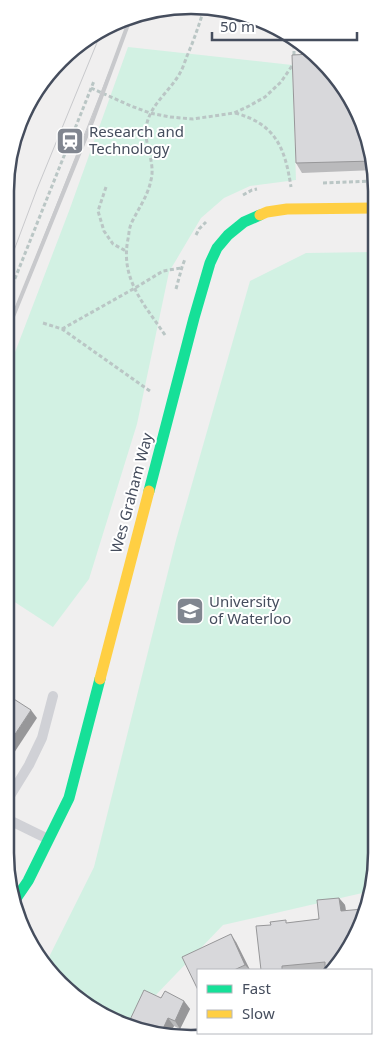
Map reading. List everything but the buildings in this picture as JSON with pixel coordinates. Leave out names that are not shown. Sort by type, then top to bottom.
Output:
[{"type":"street","name":"Wes Graham Way","points":[[19,895],[28,881],[69,798],[194,318],[210,263],[217,248],[228,235],[244,222],[267,212],[287,209],[368,208]]},
{"type":"lane","points":[[14,790],[42,738],[53,696]]},
{"type":"lane","points":[[14,822],[49,839]]},
{"type":"path","points":[[165,335],[130,280],[126,251],[130,226],[144,201],[152,178],[151,159],[146,137],[146,126],[150,113],[180,73],[202,14]]},
{"type":"path","points":[[91,88],[130,106],[170,117],[193,119],[234,113],[265,97],[281,82],[294,63],[294,47]]},
{"type":"path","points":[[14,281],[94,81]]},
{"type":"path","points":[[234,113],[249,117],[275,136],[284,152],[291,186]]},
{"type":"path","points":[[106,187],[98,211],[104,231],[113,244],[126,251]]},
{"type":"path","points":[[62,329],[163,271],[191,267]]},
{"type":"path","points":[[43,323],[62,329],[150,391]]},
{"type":"green space","points":[[128,47],[292,65],[296,180],[250,186],[224,198],[201,218],[169,272],[137,424],[89,579],[53,627],[14,602],[14,355],[69,211]]},
{"type":"green space","points":[[368,252],[368,865],[365,888],[364,893],[223,925],[132,1020],[102,1007],[83,994],[48,958],[94,867],[176,540],[250,281],[306,253]]},
{"type":"tram line","points":[[14,250],[98,40]]},
{"type":"tram line","points":[[14,313],[112,65]]},
{"type":"railway","points":[[14,314],[92,122],[128,25]]},
{"type":"traffic: fast","points":[[149,491],[210,263],[217,248],[228,235],[244,222],[260,215]]},
{"type":"traffic: fast","points":[[19,895],[28,881],[69,798],[100,679]]},
{"type":"traffic: slow","points":[[260,215],[287,209],[368,208]]},
{"type":"traffic: slow","points":[[100,679],[149,491]]},
{"type":"place","name":"Research and Technology","points":[[70,141]]},
{"type":"place","name":"University of Waterloo","points":[[190,611]]}]
